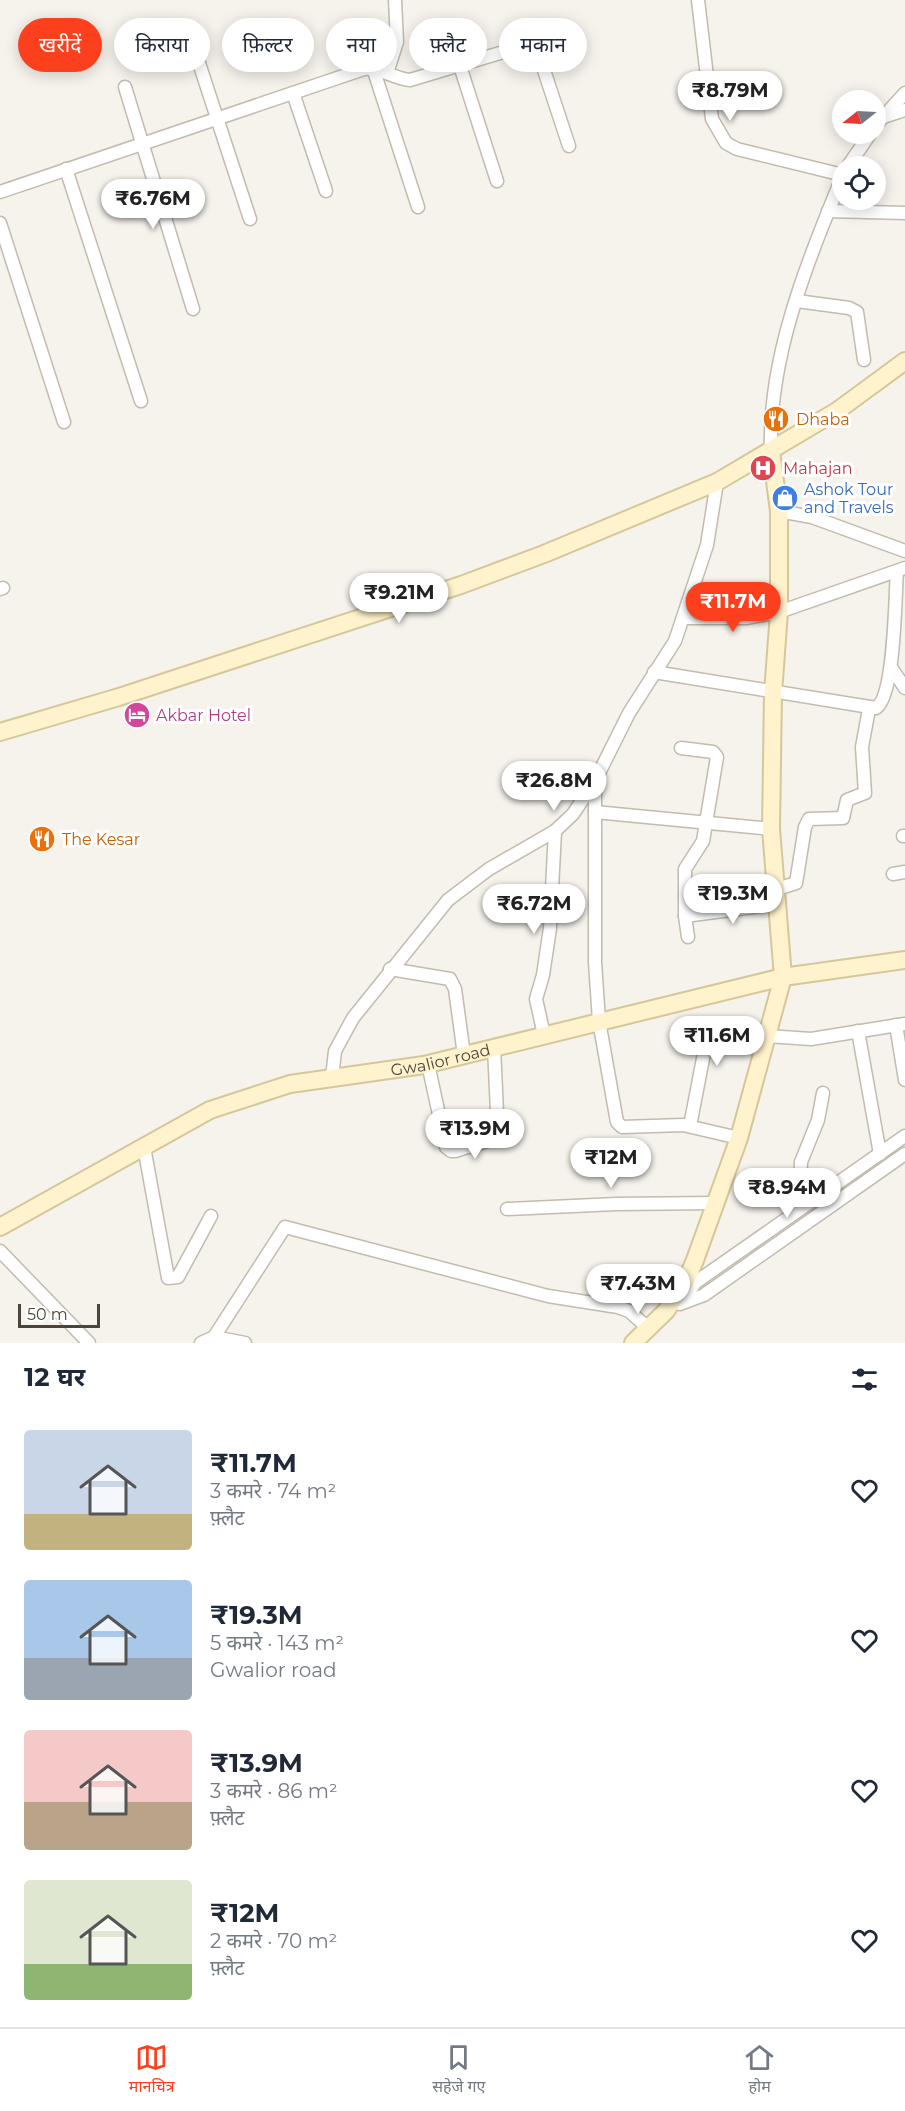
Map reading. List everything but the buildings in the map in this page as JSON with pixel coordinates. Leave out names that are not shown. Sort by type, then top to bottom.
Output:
[{"type":"main road","points":[[0,732],[119,697],[461,585],[717,482],[837,411],[905,361]]},
{"type":"main road","points":[[633,1343],[673,1307],[686,1281],[739,1138],[783,977],[771,829],[773,693],[779,612],[779,511],[771,450]]},
{"type":"main road","name":"Gwalior road","points":[[0,1227],[210,1110],[290,1084],[428,1064],[783,977],[905,960]]},
{"type":"street","points":[[387,74],[397,42],[395,0]]},
{"type":"street","points":[[698,0],[712,119],[726,143],[737,149],[832,172]]},
{"type":"street","points":[[487,57],[524,45],[535,45],[569,146]]},
{"type":"street","points":[[202,72],[250,219]]},
{"type":"street","points":[[0,192],[142,142],[360,72]]},
{"type":"street","points":[[374,72],[418,207]]},
{"type":"street","points":[[382,72],[410,80],[439,72]]},
{"type":"street","points":[[462,72],[497,181]]},
{"type":"street","points":[[125,87],[193,309]]},
{"type":"street","points":[[293,93],[326,191]]},
{"type":"street","points":[[886,113],[905,93]]},
{"type":"street","points":[[886,118],[905,110]]},
{"type":"street","points":[[66,169],[141,401]]},
{"type":"street","points":[[771,450],[774,390],[797,301],[832,201]]},
{"type":"street","points":[[828,211],[905,213]]},
{"type":"street","points":[[0,223],[64,422]]},
{"type":"street","points":[[797,301],[849,308],[857,312],[864,360]]},
{"type":"street","points":[[332,1078],[332,1059],[353,1018],[390,969],[448,900],[489,869],[555,831],[573,814],[595,781],[629,713],[673,644],[684,618],[707,545],[717,482]]},
{"type":"street","points":[[779,511],[812,517],[905,551]]},
{"type":"street","points":[[654,672],[869,709],[876,708],[885,700],[892,669],[890,654],[901,569],[779,612],[746,618],[684,618]]},
{"type":"street","points":[[892,669],[905,688]]},
{"type":"street","points":[[685,916],[777,897],[796,883],[805,827],[809,819],[843,818],[847,800],[865,793],[862,747],[869,709]]},
{"type":"street","points":[[681,748],[713,752],[717,755],[703,842],[685,869],[685,916],[688,937]]},
{"type":"street","points":[[595,781],[595,962],[599,1021],[619,1125],[690,1126],[739,1138]]},
{"type":"street","points":[[595,812],[771,829]]},
{"type":"street","points":[[543,1035],[536,999],[543,975],[550,928],[555,831]]},
{"type":"street","points":[[390,969],[450,979],[455,989],[464,1055]]},
{"type":"street","points":[[690,1126],[707,1041],[717,1036],[811,1039],[900,1024],[905,1080]]},
{"type":"street","points":[[858,1031],[880,1154]]},
{"type":"street","points":[[428,1064],[446,1147],[455,1151],[494,1138],[498,1134],[494,1047]]},
{"type":"street","points":[[803,1207],[800,1187],[801,1162],[819,1115],[823,1093]]},
{"type":"street","points":[[673,1307],[696,1282],[905,1136]]},
{"type":"street","points":[[144,1147],[168,1278],[178,1277],[211,1216]]},
{"type":"street","points":[[673,1307],[704,1296],[905,1154]]},
{"type":"street","points":[[507,1209],[616,1204],[716,1203]]},
{"type":"street","points":[[201,1343],[214,1336],[285,1227],[548,1296],[618,1307],[628,1311],[649,1329]]},
{"type":"street","points":[[0,1251],[89,1343]]},
{"type":"street","points":[[214,1336],[245,1343]]},
{"type":"place","name":"Dhaba","points":[[776,419]]},
{"type":"place","name":"Mahajan","points":[[763,468]]},
{"type":"place","name":"Ashok Tour and Travels","points":[[785,498]]},
{"type":"place","name":"Akbar Hotel","points":[[137,715]]},
{"type":"place","name":"The Kesar","points":[[42,839]]}]
